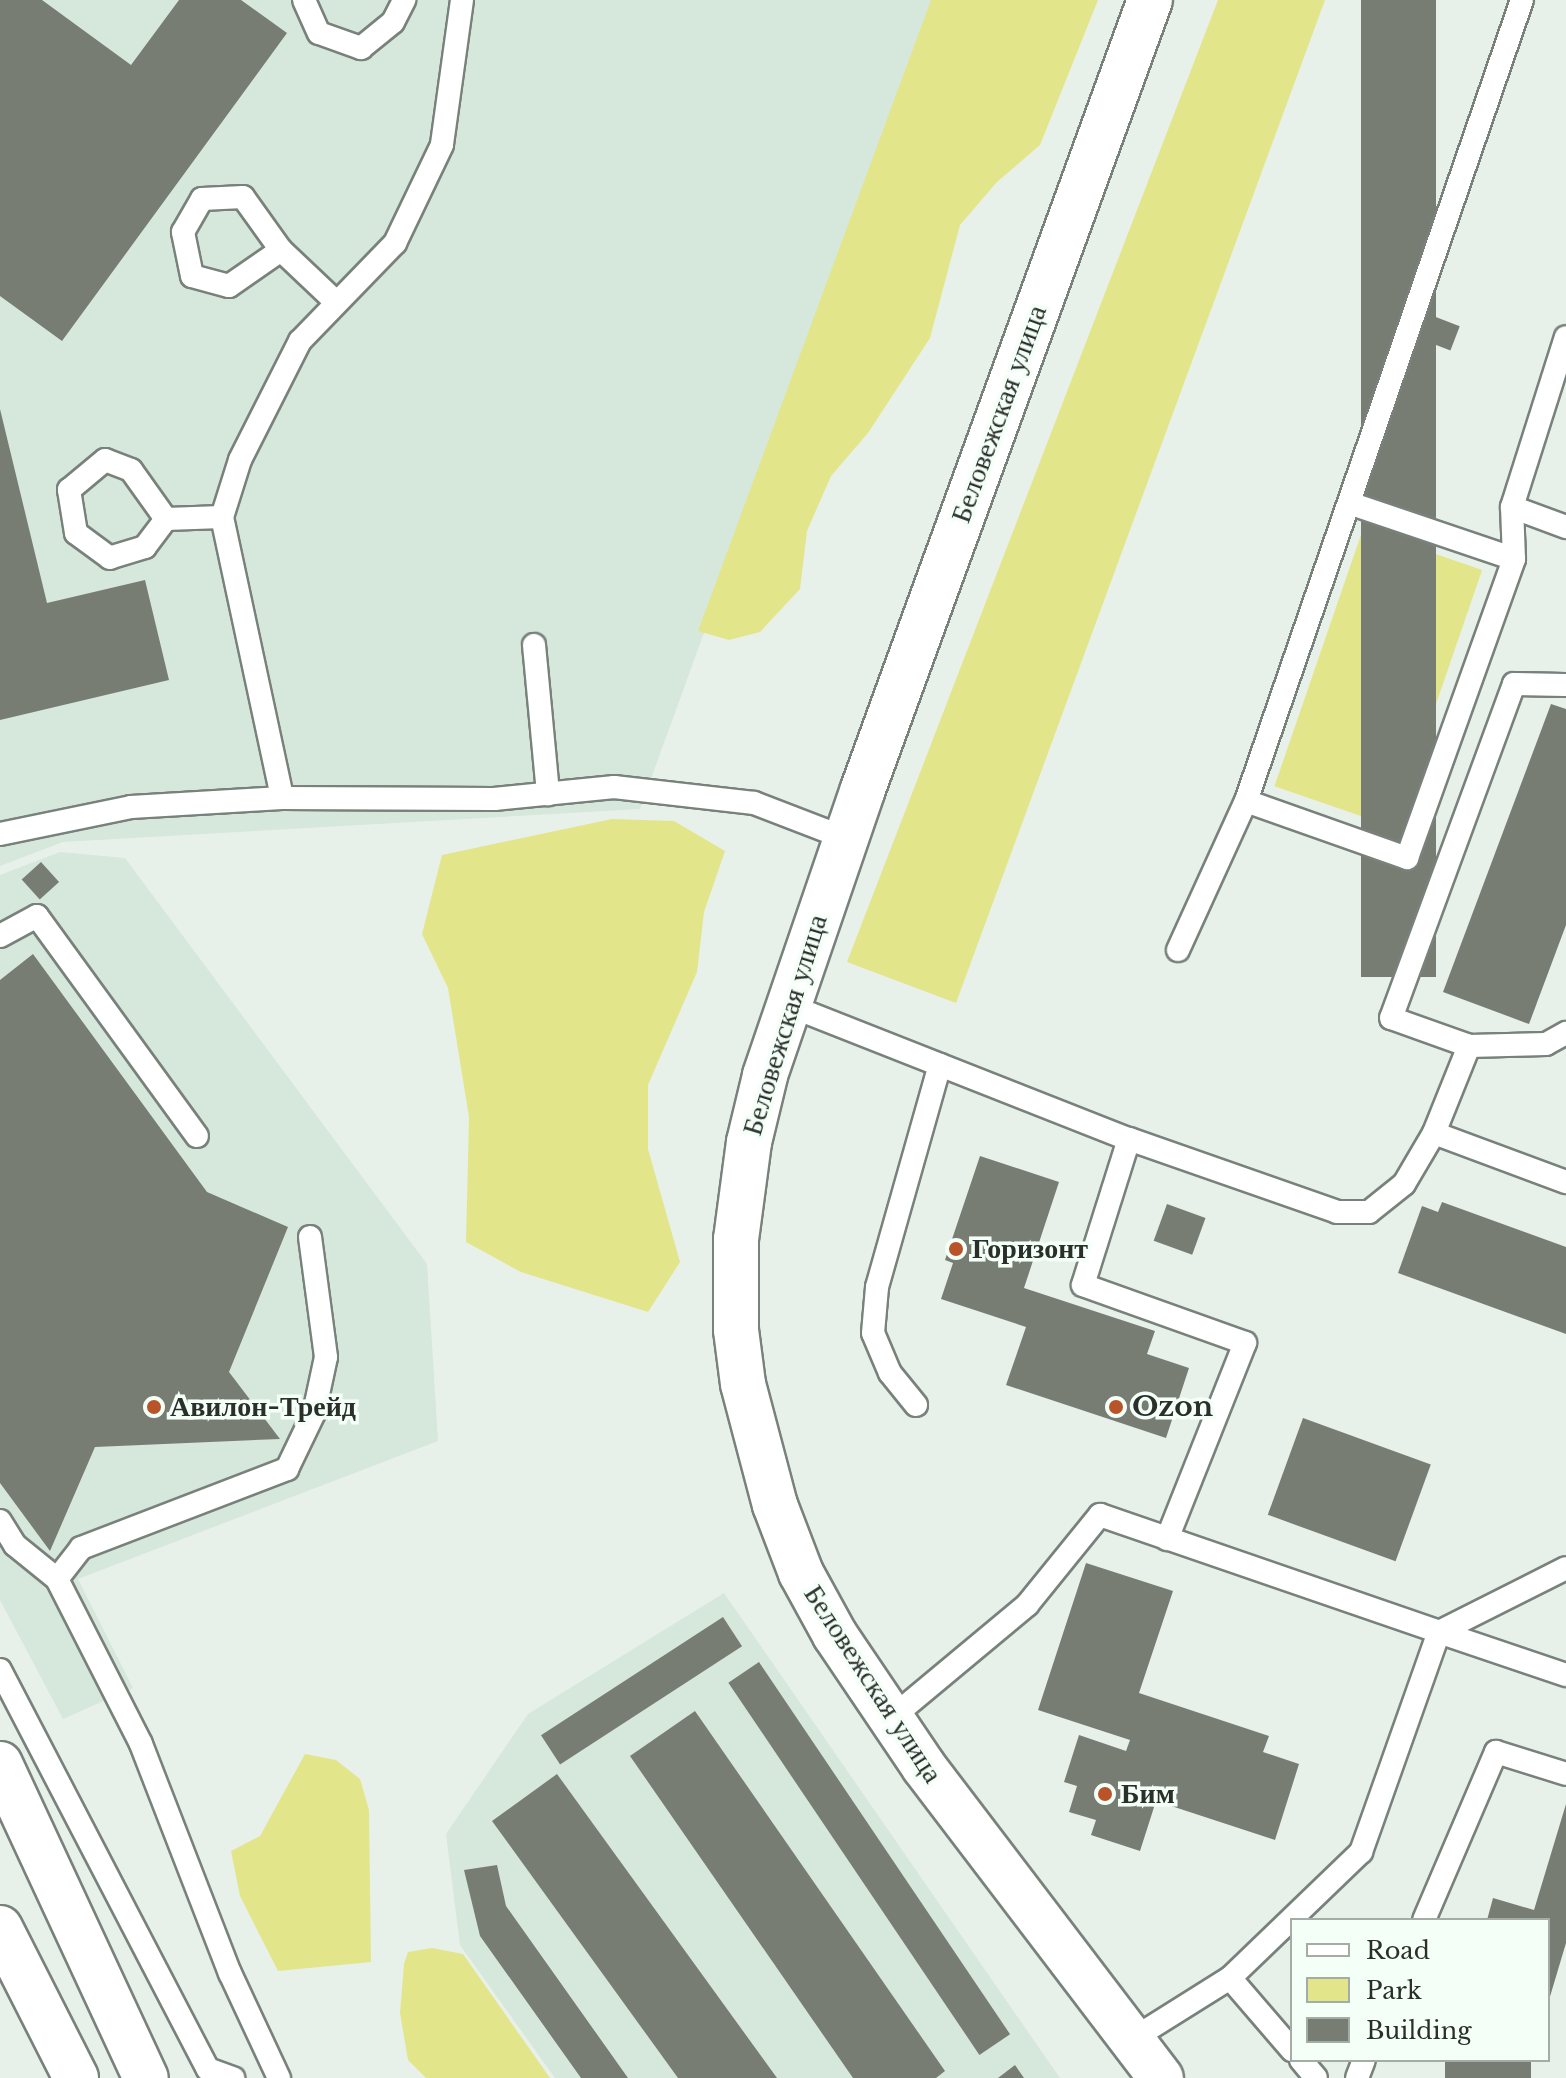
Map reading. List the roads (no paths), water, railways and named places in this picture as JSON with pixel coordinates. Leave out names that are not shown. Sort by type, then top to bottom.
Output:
[{"type":"main road","name":"Беловежская улица","points":[[1150,0],[845,838],[788,1005],[749,1142],[736,1239],[736,1330],[743,1384],[775,1505],[801,1573],[889,1720],[1161,2078]]},
{"type":"main road","points":[[0,1764],[146,2078]]},
{"type":"main road","points":[[0,1928],[76,2078]]},
{"type":"lane","points":[[304,0],[319,33],[361,48],[393,22],[404,0]]},
{"type":"lane","points":[[282,798],[222,517],[240,460],[300,341],[395,243],[442,145],[462,0]]},
{"type":"lane","points":[[1178,950],[1246,801],[1522,0]]},
{"type":"lane","points":[[281,250],[229,286],[192,276],[183,232],[202,199],[243,197],[281,250],[336,302]]},
{"type":"lane","points":[[1246,801],[1407,858],[1514,559],[1512,507],[1566,337]]},
{"type":"lane","points":[[105,460],[131,470],[166,519],[145,547],[110,558],[76,533],[69,490],[105,460]]},
{"type":"lane","points":[[1349,503],[1514,559]]},
{"type":"lane","points":[[1512,507],[1566,527]]},
{"type":"lane","points":[[166,519],[222,517]]},
{"type":"lane","points":[[534,645],[548,794]]},
{"type":"lane","points":[[1566,685],[1514,684],[1391,1018],[1469,1046],[1546,1044],[1566,1033]]},
{"type":"lane","points":[[0,834],[131,807],[282,798],[494,799],[614,787],[754,803],[845,838]]},
{"type":"lane","points":[[0,936],[37,916],[197,1136]]},
{"type":"lane","points":[[788,1005],[1129,1139],[1337,1212],[1369,1212],[1404,1184],[1434,1133],[1469,1046]]},
{"type":"lane","points":[[916,1405],[890,1373],[873,1333],[877,1287],[940,1065]]},
{"type":"lane","points":[[1434,1133],[1566,1182]]},
{"type":"lane","points":[[1129,1139],[1083,1285],[1245,1343],[1167,1539]]},
{"type":"lane","points":[[57,1579],[81,1548],[287,1469],[314,1413],[326,1357],[310,1237]]},
{"type":"lane","points":[[889,1720],[1027,1605],[1100,1515],[1566,1675]]},
{"type":"lane","points":[[0,1521],[15,1545],[57,1579],[141,1744],[230,1973],[279,2078]]},
{"type":"lane","points":[[1292,1918],[1361,1852],[1439,1632],[1566,1568]]},
{"type":"lane","points":[[0,1670],[208,2069],[233,2078]]},
{"type":"lane","points":[[1425,1918],[1496,1752],[1566,1774]]},
{"type":"lane","points":[[1131,2040],[1230,1978],[1290,1920]]},
{"type":"lane","points":[[1230,1978],[1290,2048]]},
{"type":"lane","points":[[1303,2062],[1316,2078]]},
{"type":"place","name":"Горизонт","points":[[956,1249]]},
{"type":"place","name":"Авилон-Трейд","points":[[154,1407]]},
{"type":"place","name":"Ozon","points":[[1116,1407]]},
{"type":"place","name":"Бим","points":[[1105,1794]]}]
